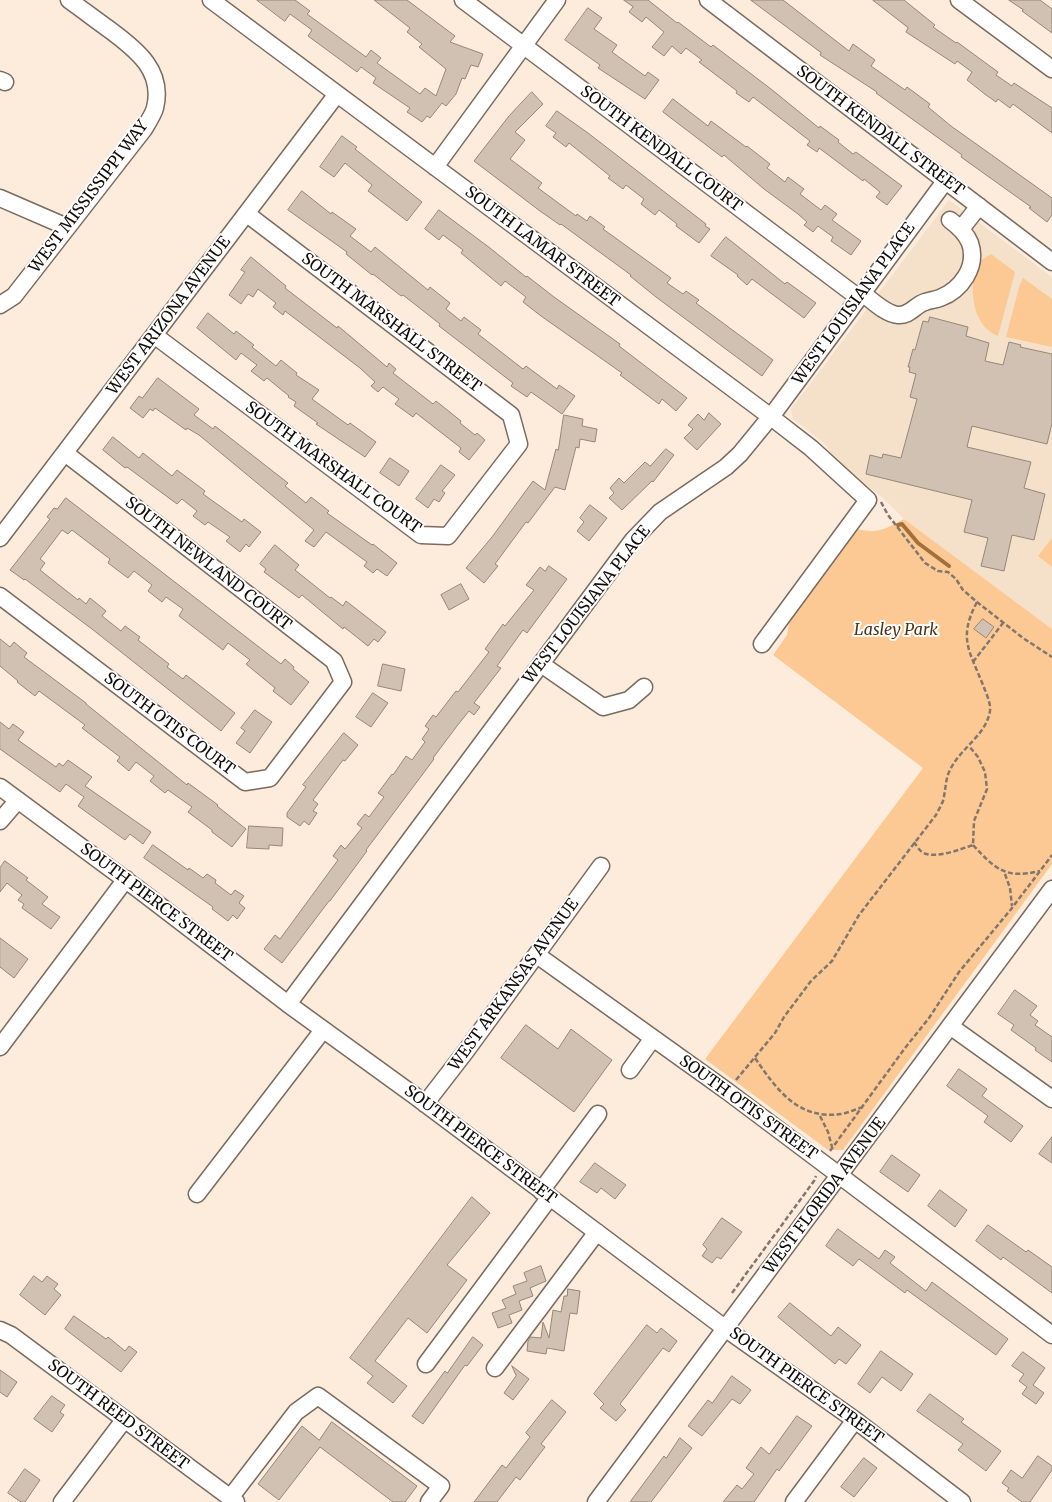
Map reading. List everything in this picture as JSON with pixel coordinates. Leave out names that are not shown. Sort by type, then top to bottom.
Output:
[{"type":"street","name":"WEST MISSISSIPPI WAY","points":[[0,305],[14,296],[144,129],[154,110],[157,96],[155,79],[147,62],[130,45],[69,0]]},
{"type":"street","name":"SOUTH LAMAR STREET","points":[[210,0],[771,417],[810,448],[868,500],[762,644]]},
{"type":"street","name":"SOUTH KENDALL COURT","points":[[463,0],[860,296],[889,312],[898,315],[910,313],[923,302],[941,298],[964,282],[970,269],[972,256],[970,243],[956,224],[979,206]]},
{"type":"street","points":[[435,167],[557,0]]},
{"type":"street","name":"SOUTH KENDALL STREET","points":[[708,0],[1051,260]]},
{"type":"street","points":[[959,0],[1052,69]]},
{"type":"street","name":"WEST ARIZONA AVENUE","points":[[0,538],[337,94]]},
{"type":"street","name":"WEST LOUISIANA PLACE","points":[[288,1004],[633,540],[660,512],[726,468],[740,454],[771,417],[946,180]]},
{"type":"street","points":[[0,198],[68,227]]},
{"type":"street","name":"SOUTH MARSHALL STREET","points":[[247,214],[511,415],[519,444]]},
{"type":"street","name":"SOUTH MARSHALL COURT","points":[[154,334],[421,535],[448,536],[519,444]]},
{"type":"street","name":"SOUTH NEWLAND COURT","points":[[65,453],[334,661],[343,682]]},
{"type":"street","name":"SOUTH OTIS COURT","points":[[0,596],[245,782],[270,778],[343,682]]},
{"type":"street","points":[[541,664],[603,707],[629,700],[644,688]]},
{"type":"street","name":"SOUTH PIERCE STREET","points":[[0,787],[126,879],[288,1004],[726,1329],[855,1420],[962,1502]]},
{"type":"street","points":[[0,821],[18,800]]},
{"type":"street","name":"WEST ARKANSAS AVENUE","points":[[425,1104],[601,866]]},
{"type":"street","points":[[0,1047],[126,879]]},
{"type":"street","name":"WEST FLORIDA AVENUE","points":[[596,1502],[1052,889]]},
{"type":"street","name":"SOUTH OTIS STREET","points":[[537,955],[826,1158],[840,1176],[1052,1335]]},
{"type":"street","points":[[950,1026],[1052,1099]]},
{"type":"street","points":[[198,1194],[323,1030]]},
{"type":"street","points":[[630,1070],[653,1038]]},
{"type":"street","points":[[426,1364],[546,1194],[598,1114]]},
{"type":"street","points":[[495,1368],[597,1232]]},
{"type":"street","name":"SOUTH REED STREET","points":[[0,1330],[11,1335],[233,1500]]},
{"type":"street","points":[[233,1500],[296,1412],[318,1396],[441,1486],[429,1502]]},
{"type":"street","points":[[62,1502],[124,1420]]},
{"type":"street","points":[[794,1502],[855,1420]]},
{"type":"path","points":[[734,1083],[775,1033],[784,1017],[811,981],[832,961],[859,915],[936,815],[943,802],[945,783],[951,768],[986,724],[990,710],[987,696],[966,644],[966,627],[977,602],[1003,623],[1052,657]]},
{"type":"path","points":[[973,662],[1003,623]]},
{"type":"path","points":[[969,746],[978,757],[985,772],[987,789],[974,821],[973,845],[1005,874],[1010,888],[1012,908]]},
{"type":"path","points":[[914,842],[921,852],[932,855],[973,845]]},
{"type":"path","points":[[728,1299],[814,1181],[832,1147],[929,1018],[959,972],[1012,908],[1052,855]]},
{"type":"path","points":[[1005,874],[1040,871]]},
{"type":"path","points":[[755,1058],[783,1096],[800,1108],[820,1116],[843,1114],[864,1106]]},
{"type":"path","points":[[820,1116],[828,1132],[832,1147]]},
{"type":"shaded area","points":[[949,200],[1052,277],[1052,629],[904,519],[882,497],[841,467],[824,443],[793,419],[791,409]]},
{"type":"green space","points":[[991,254],[1015,272],[998,336],[980,321],[974,306],[973,297],[973,279],[978,262]]},
{"type":"green space","points":[[1023,278],[1052,299],[1052,347],[1006,337]]},
{"type":"green space","name":"Lasley Park","points":[[904,519],[1052,629],[1052,864],[843,1150],[828,1150],[705,1059],[923,768],[773,655],[787,635],[791,611],[852,528],[874,531]]},
{"type":"green space","points":[[1052,538],[1052,567],[1038,556]]},
{"type":"building","points":[[257,0],[295,0],[310,11],[307,14],[366,57],[371,50],[381,58],[377,63],[420,94],[425,88],[436,96],[446,69],[419,47],[422,44],[407,32],[410,28],[374,0],[407,0],[455,36],[450,42],[483,54],[478,67],[471,65],[465,79],[462,78],[456,94],[446,106],[442,103],[430,118],[427,116],[422,122],[407,112],[410,108],[373,83],[376,78],[361,67],[357,72],[308,36],[312,30],[290,14],[285,21]]},
{"type":"building","points":[[624,0],[648,0],[711,47],[713,45],[819,128],[820,126],[839,140],[838,142],[853,154],[856,152],[902,186],[887,205],[876,197],[880,192],[864,179],[863,181],[819,148],[817,152],[807,145],[810,141],[753,97],[749,102],[736,93],[737,91],[699,62],[702,60],[686,48],[681,54],[672,46],[664,56],[652,47],[664,32],[646,17],[642,22],[629,12],[633,7]]},
{"type":"building","points":[[751,0],[783,0],[849,51],[853,44],[875,60],[871,66],[905,90],[907,87],[930,104],[928,107],[951,126],[1052,198],[1052,215],[1047,222],[1029,208],[1031,207],[961,157],[962,155],[877,92],[820,55],[821,53]]},
{"type":"building","points":[[873,0],[904,0],[935,25],[933,27],[998,72],[996,75],[1012,86],[1014,83],[1052,108],[1052,133],[1013,104],[1010,108],[998,99],[996,102],[986,95],[967,80],[972,72],[957,61],[955,64],[906,32],[908,28]]},
{"type":"building","points":[[1009,0],[1040,0],[1052,9],[1052,33],[1022,11]]},
{"type":"building","points":[[588,8],[602,18],[594,29],[617,45],[612,52],[645,76],[648,72],[659,80],[645,99],[598,68],[600,65],[565,40]]},
{"type":"building","points":[[532,92],[543,104],[515,132],[525,140],[510,159],[542,183],[538,188],[576,216],[577,214],[587,221],[590,216],[605,227],[603,229],[671,278],[667,283],[683,294],[686,291],[699,300],[696,303],[773,360],[762,376],[656,297],[631,275],[540,211],[474,161],[509,116]]},
{"type":"building","points":[[673,99],[708,126],[711,121],[747,146],[770,164],[767,168],[785,182],[788,177],[804,189],[800,194],[821,210],[825,205],[837,214],[832,220],[861,241],[851,255],[831,241],[833,237],[818,226],[813,232],[804,225],[807,222],[798,214],[764,189],[724,155],[722,157],[663,112]]},
{"type":"building","points":[[557,111],[706,224],[705,226],[710,229],[699,243],[676,226],[677,224],[659,210],[655,215],[641,204],[644,199],[626,185],[623,189],[608,178],[610,176],[569,143],[566,147],[553,137],[556,133],[546,126]]},
{"type":"building","points":[[342,136],[357,147],[355,149],[422,202],[407,221],[368,191],[372,185],[345,163],[334,177],[320,167]]},
{"type":"building","points":[[302,191],[331,214],[332,212],[356,229],[350,236],[371,252],[375,247],[428,290],[430,287],[450,303],[446,309],[461,321],[464,317],[481,330],[478,334],[523,369],[526,366],[557,389],[559,385],[575,396],[562,414],[531,392],[527,397],[511,386],[513,383],[439,326],[440,324],[403,295],[401,296],[372,275],[346,254],[347,252],[288,210]]},
{"type":"building","points":[[439,210],[526,277],[620,344],[619,346],[687,398],[676,411],[662,399],[659,404],[620,375],[622,373],[523,302],[526,297],[505,281],[501,286],[461,253],[463,250],[443,235],[439,240],[425,229]]},
{"type":"building","points":[[726,237],[785,284],[787,282],[816,303],[804,318],[752,279],[747,285],[738,275],[711,256]]},
{"type":"building","points":[[251,257],[286,286],[285,288],[337,328],[338,326],[387,367],[389,363],[396,369],[393,373],[433,404],[436,401],[475,435],[477,433],[485,440],[469,460],[459,452],[461,448],[416,413],[413,417],[395,404],[399,399],[383,387],[378,392],[371,386],[375,382],[360,368],[285,311],[283,315],[273,307],[276,303],[258,289],[253,297],[248,294],[241,304],[229,295],[245,272],[241,270]]},
{"type":"building","points":[[208,313],[234,334],[236,331],[254,345],[252,347],[276,366],[281,360],[297,373],[296,375],[319,390],[312,399],[348,425],[350,423],[376,442],[365,457],[316,424],[318,423],[294,406],[296,402],[267,378],[264,381],[251,371],[257,365],[241,353],[236,360],[197,328]]},
{"type":"building","points":[[930,317],[968,327],[966,336],[989,343],[985,361],[1003,365],[1009,342],[1021,345],[1020,347],[1052,354],[1052,423],[1047,444],[972,426],[967,447],[1031,462],[1024,488],[1045,494],[1034,540],[1012,535],[1004,571],[981,566],[988,538],[964,532],[972,500],[866,474],[870,455],[882,458],[883,454],[901,458],[917,399],[910,397],[916,374],[909,372],[910,367],[908,367],[923,321],[928,322]]},
{"type":"building","points":[[158,378],[199,409],[194,415],[213,429],[215,426],[288,483],[285,486],[306,503],[311,497],[329,511],[327,513],[373,544],[397,563],[387,576],[377,569],[373,573],[364,566],[367,562],[326,532],[314,547],[305,541],[314,530],[199,435],[187,428],[186,430],[155,408],[153,411],[150,409],[143,418],[130,408],[139,396],[142,398]]},
{"type":"building","points":[[709,413],[721,424],[697,450],[684,438],[693,429],[688,425],[698,414],[704,420]]},
{"type":"building","points":[[564,415],[583,419],[582,426],[597,429],[595,442],[580,439],[579,448],[576,447],[565,490],[555,487],[528,523],[526,522],[495,564],[498,566],[484,583],[466,568],[492,537],[533,481],[545,490],[556,449],[558,450]]},
{"type":"building","points":[[113,437],[139,458],[143,453],[172,476],[177,470],[205,491],[203,494],[242,522],[244,519],[261,532],[249,547],[246,544],[240,552],[226,541],[230,537],[208,522],[205,525],[193,516],[197,511],[182,499],[177,504],[127,467],[125,468],[103,450]]},
{"type":"building","points":[[666,449],[674,455],[653,482],[622,510],[609,498],[614,493],[610,488],[619,478],[624,483],[645,462],[650,466]]},
{"type":"building","points":[[390,458],[409,471],[399,486],[380,473]]},
{"type":"building","points":[[441,465],[455,475],[442,491],[445,493],[439,502],[434,499],[428,508],[416,499]]},
{"type":"building","points":[[66,498],[281,664],[285,659],[294,667],[293,669],[309,682],[291,705],[273,691],[275,688],[246,664],[250,660],[228,643],[223,650],[179,616],[183,609],[166,597],[162,602],[148,591],[152,585],[134,571],[128,578],[108,563],[110,559],[72,530],[68,534],[62,530],[40,559],[45,563],[40,570],[78,600],[79,598],[86,604],[90,598],[106,611],[102,616],[121,631],[125,626],[140,637],[138,640],[169,664],[167,667],[183,679],[186,675],[235,713],[221,731],[92,629],[10,570],[50,519],[47,517],[54,508],[57,509]]},
{"type":"building","points":[[590,505],[607,518],[589,541],[577,531],[584,522],[580,518]]},
{"type":"building","points":[[275,545],[299,565],[295,570],[330,598],[343,606],[346,601],[386,632],[378,642],[374,639],[368,646],[344,627],[343,629],[302,595],[299,598],[264,572],[266,569],[260,564]]},
{"type":"building","points":[[549,566],[567,579],[527,633],[523,630],[497,666],[501,668],[474,703],[480,707],[474,715],[469,711],[457,726],[367,851],[282,963],[264,949],[275,935],[280,939],[338,860],[333,856],[341,845],[345,849],[362,828],[357,824],[365,814],[369,817],[384,797],[378,793],[406,756],[412,760],[425,742],[422,739],[429,729],[425,726],[433,715],[436,717],[456,691],[458,692],[489,652],[485,649],[503,624],[505,626],[534,590],[526,585],[540,567],[545,571]]},
{"type":"building","points":[[461,584],[469,599],[449,610],[441,595]]},
{"type":"building","points":[[983,619],[994,627],[986,638],[974,629]]},
{"type":"building","points":[[0,639],[10,647],[14,642],[27,653],[24,657],[86,703],[187,785],[188,783],[218,805],[246,829],[232,847],[188,812],[192,807],[168,790],[165,793],[150,781],[154,776],[136,762],[129,771],[117,761],[120,757],[82,728],[85,725],[39,691],[35,696],[17,682],[0,666]]},
{"type":"building","points":[[383,664],[405,669],[401,691],[378,686]]},
{"type":"building","points":[[373,693],[388,703],[371,727],[356,717]]},
{"type":"building","points":[[255,710],[272,722],[250,753],[236,743],[245,731],[241,728]]},
{"type":"building","points":[[0,722],[9,729],[13,724],[24,732],[18,740],[56,767],[59,763],[63,766],[68,760],[92,777],[85,786],[151,832],[143,844],[130,834],[125,840],[78,806],[84,797],[66,784],[60,792],[0,749]]},
{"type":"building","points":[[344,733],[358,745],[345,761],[343,760],[313,800],[318,804],[313,811],[317,813],[309,825],[304,821],[300,826],[287,817],[287,813],[306,787],[303,785]]},
{"type":"building","points":[[249,826],[283,828],[282,846],[269,845],[269,849],[247,848]]},
{"type":"building","points":[[153,845],[188,870],[189,868],[203,878],[207,874],[216,880],[215,883],[231,895],[235,890],[244,896],[239,903],[245,908],[237,919],[233,915],[228,921],[212,909],[213,907],[144,858]]},
{"type":"building","points":[[5,861],[28,878],[26,880],[48,897],[42,904],[60,917],[51,929],[22,908],[24,904],[18,900],[22,895],[7,883],[0,892],[0,868]]},
{"type":"building","points":[[0,938],[28,959],[14,978],[0,967]]},
{"type":"building","points":[[1015,990],[1037,1006],[1030,1015],[1038,1021],[1035,1025],[1052,1037],[1052,1062],[1011,1030],[1014,1025],[998,1014]]},
{"type":"building","points":[[526,1025],[558,1049],[571,1029],[612,1060],[574,1112],[501,1058]]},
{"type":"building","points":[[959,1069],[987,1089],[982,1096],[1023,1126],[1011,1142],[984,1122],[988,1116],[947,1086]]},
{"type":"building","points":[[1052,1137],[1052,1163],[1039,1154]]},
{"type":"building","points":[[892,1155],[920,1175],[908,1192],[880,1172]]},
{"type":"building","points":[[595,1163],[626,1185],[615,1199],[601,1188],[597,1193],[580,1182]]},
{"type":"building","points":[[940,1190],[967,1210],[955,1227],[928,1206]]},
{"type":"building","points":[[472,1197],[490,1213],[447,1265],[467,1280],[427,1333],[408,1318],[375,1361],[407,1386],[393,1403],[367,1383],[373,1376],[350,1358]]},
{"type":"building","points":[[722,1218],[742,1232],[721,1259],[717,1257],[712,1263],[702,1256],[707,1249],[703,1245]]},
{"type":"building","points":[[988,1225],[1026,1252],[1028,1250],[1052,1267],[1052,1293],[1003,1257],[1001,1260],[976,1241]]},
{"type":"building","points":[[838,1229],[879,1259],[885,1250],[895,1257],[890,1263],[926,1291],[932,1282],[1008,1339],[996,1355],[907,1290],[905,1293],[859,1259],[853,1266],[826,1246]]},
{"type":"building","points":[[541,1266],[546,1281],[530,1288],[533,1296],[519,1301],[522,1310],[509,1315],[512,1323],[498,1328],[492,1313],[506,1308],[502,1300],[516,1294],[513,1286],[527,1281],[524,1273]]},
{"type":"building","points":[[34,1276],[42,1282],[47,1276],[58,1284],[54,1289],[61,1295],[45,1315],[20,1295]]},
{"type":"building","points":[[568,1289],[580,1291],[577,1314],[570,1313],[564,1351],[547,1348],[546,1354],[527,1351],[528,1341],[531,1337],[541,1338],[543,1322],[549,1338],[553,1310],[561,1312],[564,1296],[567,1296]]},
{"type":"building","points":[[790,1303],[831,1336],[838,1327],[861,1345],[846,1364],[839,1359],[835,1364],[778,1317]]},
{"type":"building","points":[[74,1316],[106,1339],[108,1337],[125,1351],[129,1346],[137,1352],[121,1372],[65,1329]]},
{"type":"building","points":[[647,1325],[657,1333],[661,1328],[677,1341],[669,1352],[663,1348],[620,1404],[626,1410],[616,1421],[600,1408],[604,1404],[594,1394]]},
{"type":"building","points":[[473,1337],[483,1345],[467,1366],[465,1365],[423,1424],[412,1416]]},
{"type":"building","points":[[881,1351],[913,1374],[901,1391],[882,1377],[870,1393],[858,1384]]},
{"type":"building","points":[[1023,1352],[1045,1368],[1033,1385],[1044,1393],[1036,1404],[1022,1394],[1027,1387],[1019,1381],[1024,1374],[1012,1366]]},
{"type":"building","points":[[512,1366],[529,1379],[513,1400],[504,1393],[516,1376]]},
{"type":"building","points":[[0,1370],[17,1382],[7,1397],[0,1392]]},
{"type":"building","points":[[732,1376],[751,1390],[740,1404],[732,1399],[702,1436],[688,1426],[708,1400],[712,1403]]},
{"type":"building","points":[[930,1394],[964,1419],[961,1422],[1001,1451],[986,1471],[958,1450],[963,1444],[917,1411]]},
{"type":"building","points":[[52,1396],[65,1405],[60,1412],[64,1415],[52,1432],[34,1419]]},
{"type":"building","points":[[552,1400],[566,1412],[541,1444],[545,1447],[520,1480],[516,1477],[497,1502],[474,1502],[502,1465],[506,1468],[530,1437],[526,1433]]},
{"type":"building","points":[[797,1416],[812,1426],[779,1471],[777,1469],[754,1502],[723,1502],[737,1485],[742,1489],[754,1474],[746,1468],[761,1447],[769,1454]]},
{"type":"building","points":[[332,1422],[417,1486],[405,1502],[393,1502],[320,1447],[279,1500],[258,1484],[302,1426],[319,1440]]},
{"type":"building","points":[[680,1438],[692,1448],[651,1502],[630,1502],[664,1456],[666,1458]]},
{"type":"building","points":[[1038,1456],[1052,1466],[1052,1470],[1030,1502],[1022,1502],[1007,1491],[1009,1488],[1002,1483],[1011,1470],[1022,1478]]},
{"type":"building","points":[[864,1458],[877,1468],[854,1497],[841,1487]]},
{"type":"building","points":[[25,1469],[40,1480],[25,1502],[21,1502],[8,1493]]},
{"type":"waterway","points":[[898,525],[902,524],[918,543],[949,566]]}]
